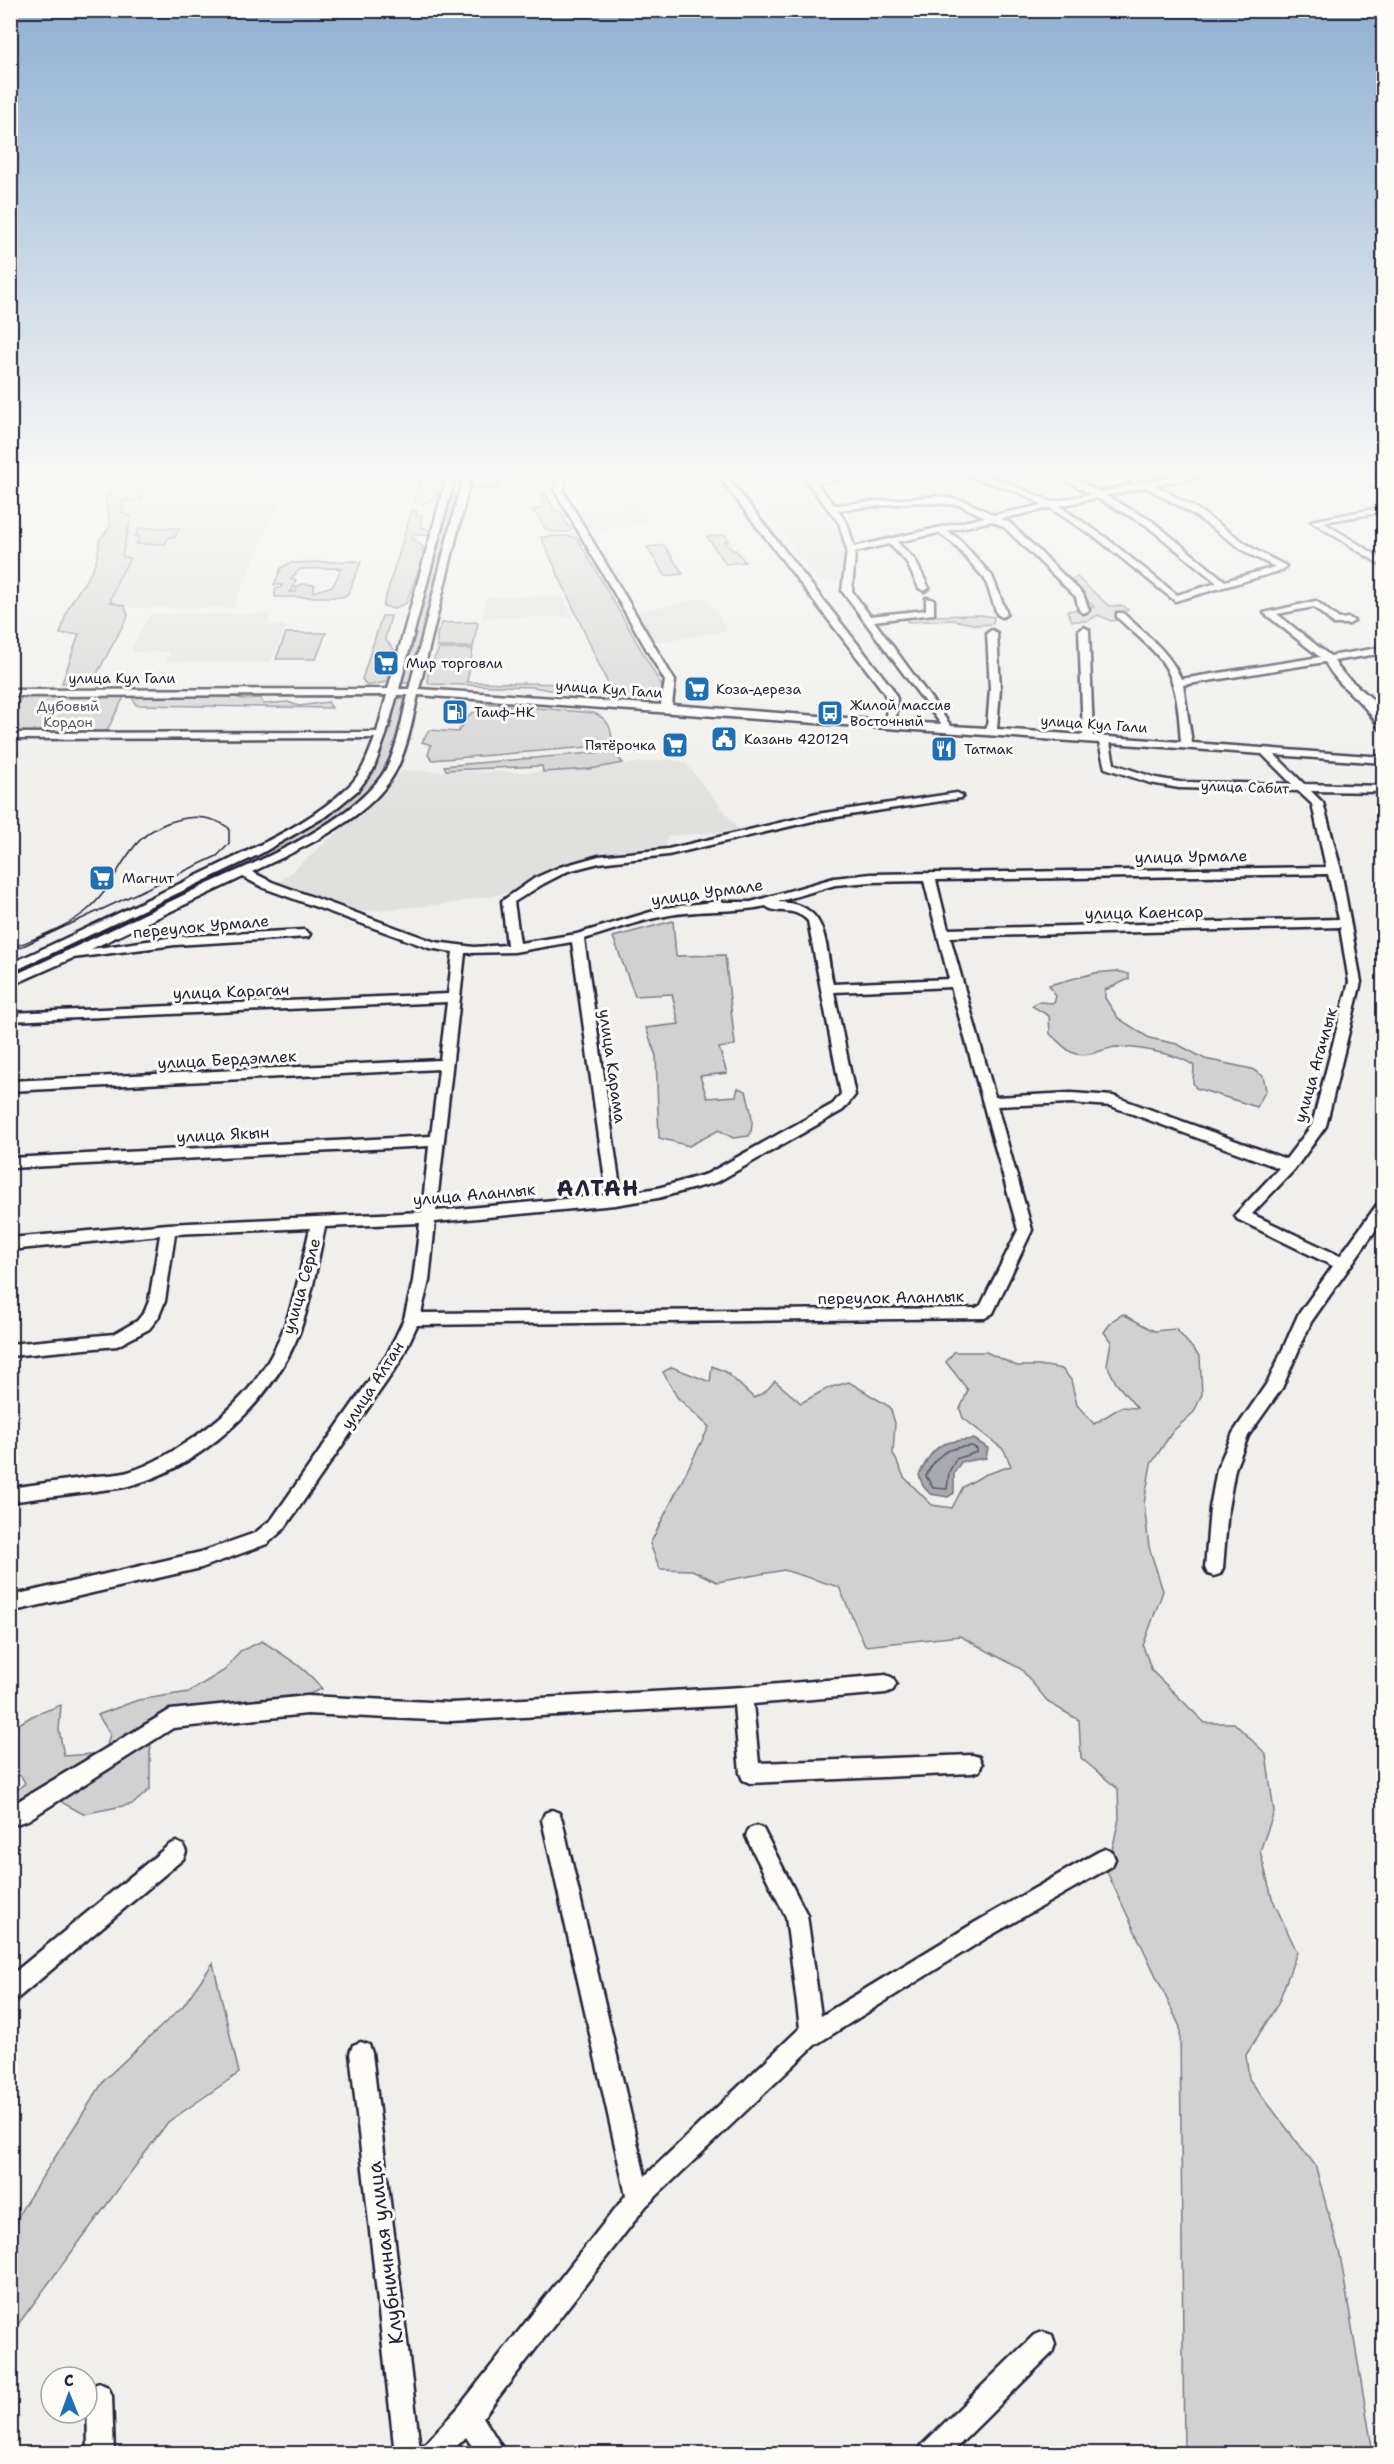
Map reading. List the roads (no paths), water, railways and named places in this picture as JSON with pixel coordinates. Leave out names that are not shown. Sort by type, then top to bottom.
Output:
[{"type":"street","points":[[10,982],[60,952],[245,856],[321,813],[347,793],[364,776],[373,759],[421,588]]},
{"type":"street","points":[[10,969],[60,952],[242,872],[316,834],[376,790],[393,765],[440,588]]},
{"type":"street","points":[[616,588],[670,681],[666,708]]},
{"type":"street","points":[[809,588],[888,690],[892,699],[891,724]]},
{"type":"street","points":[[847,588],[847,591],[946,724],[945,728]]},
{"type":"street","points":[[993,588],[1002,614]]},
{"type":"street","points":[[1072,588],[1080,596],[1084,610]]},
{"type":"street","points":[[1162,588],[1174,598],[1206,588]]},
{"type":"street","points":[[868,619],[931,612],[929,600]]},
{"type":"street","points":[[1349,621],[1336,622],[1316,604],[1269,614],[1328,659],[1335,672],[1363,697],[1382,721],[1383,726]]},
{"type":"street","points":[[1120,615],[1164,658],[1177,682],[1186,727],[1187,746]]},
{"type":"street","points":[[1084,630],[1088,738]]},
{"type":"street","points":[[992,633],[995,689],[992,731]]},
{"type":"street","points":[[1177,682],[1383,650]]},
{"type":"street","name":"улица Кул Гали","points":[[10,693],[414,692],[1383,760]]},
{"type":"street","points":[[10,736],[381,735]]},
{"type":"street","name":"улица Сабит","points":[[1104,739],[1108,766],[1154,781],[1179,785],[1383,789]]},
{"type":"street","name":"улица Агачлык","points":[[1265,751],[1317,803],[1335,870],[1355,982],[1319,1126],[1288,1166],[1242,1215],[1341,1263]]},
{"type":"street","points":[[514,948],[508,901],[539,881],[564,869],[599,860],[668,852],[817,817],[957,796]]},
{"type":"street","name":"улица Урмале","points":[[242,872],[268,885],[434,945],[459,951],[514,948],[579,937],[664,912],[712,906],[752,906],[834,882],[929,877],[1335,870]]},
{"type":"street","name":"переулок Аланлык","points":[[412,1319],[979,1314],[990,1305],[1025,1230],[929,877]]},
{"type":"street","name":"улица Аланлык","points":[[10,1244],[168,1229],[429,1216],[615,1200],[658,1193],[712,1178],[838,1107],[848,1095],[814,921],[807,911],[793,906],[752,906]]},
{"type":"street","name":"улица Каенсар","points":[[943,933],[1346,923]]},
{"type":"street","name":"переулок Урмале","points":[[60,952],[101,953],[175,941],[304,934]]},
{"type":"street","name":"улица Карама","points":[[579,937],[615,1200]]},
{"type":"street","name":"улица Алтан","points":[[10,1604],[201,1560],[261,1539],[278,1524],[394,1358],[412,1319],[421,1281],[459,951]]},
{"type":"street","points":[[827,988],[956,983]]},
{"type":"street","name":"улица Карагач","points":[[10,1017],[453,998]]},
{"type":"street","name":"улица Бердэмлек","points":[[10,1086],[446,1064]]},
{"type":"street","points":[[989,1102],[1071,1098],[1113,1101],[1288,1166]]},
{"type":"street","name":"улица Якын","points":[[10,1163],[437,1141]]},
{"type":"street","points":[[1214,1568],[1219,1508],[1226,1469],[1241,1433],[1276,1383],[1304,1319],[1383,1206]]},
{"type":"street","name":"улица Серле","points":[[10,1495],[128,1479],[170,1460],[221,1426],[249,1400],[276,1365],[295,1320],[319,1221]]},
{"type":"street","points":[[10,1350],[117,1340],[143,1325],[152,1314],[157,1301],[168,1229]]},
{"type":"street","points":[[10,1816],[21,1813],[170,1719],[307,1705],[450,1712],[743,1696],[886,1684]]},
{"type":"street","points":[[743,1696],[750,1773],[972,1764]]},
{"type":"street","points":[[552,1820],[638,2198]]},
{"type":"street","points":[[756,1836],[796,1915],[812,2033]]},
{"type":"street","points":[[10,1990],[176,1852]]},
{"type":"street","points":[[431,2454],[467,2417],[638,2198],[812,2033],[981,1930],[1105,1859]]},
{"type":"street","name":"Клубничная улица","points":[[361,2053],[408,2454]]},
{"type":"street","points":[[931,2454],[1043,2344]]},
{"type":"street","points":[[99,2396],[101,2454]]},
{"type":"street","points":[[467,2417],[493,2454]]},
{"type":"water","points":[[974,1439],[988,1448],[986,1458],[961,1462],[954,1473],[954,1493],[948,1497],[930,1494],[923,1486],[919,1475],[929,1457],[939,1446]]},
{"type":"tram line","points":[[10,949],[58,928],[85,912],[108,886],[135,846],[161,825],[181,819],[200,817],[218,821],[229,828],[229,844],[217,856],[10,952]]},
{"type":"place","name":"Мир торговли","points":[[386,663]]},
{"type":"place","name":"Коза-дереза","points":[[697,689]]},
{"type":"place","name":"Таиф-НК","points":[[455,712]]},
{"type":"place","name":"Жилой массив Восточный","points":[[830,713]]},
{"type":"place","name":"Казань 420129","points":[[724,739]]},
{"type":"place","name":"Пятёрочка","points":[[675,745]]},
{"type":"place","name":"Татмак","points":[[944,749]]},
{"type":"place","name":"Магнит","points":[[102,878]]},
{"type":"district","name":"АЛТАН","points":[[598,1188]]},
{"type":"park label","name":"Дубовый Кордон","points":[[68,714]]}]
